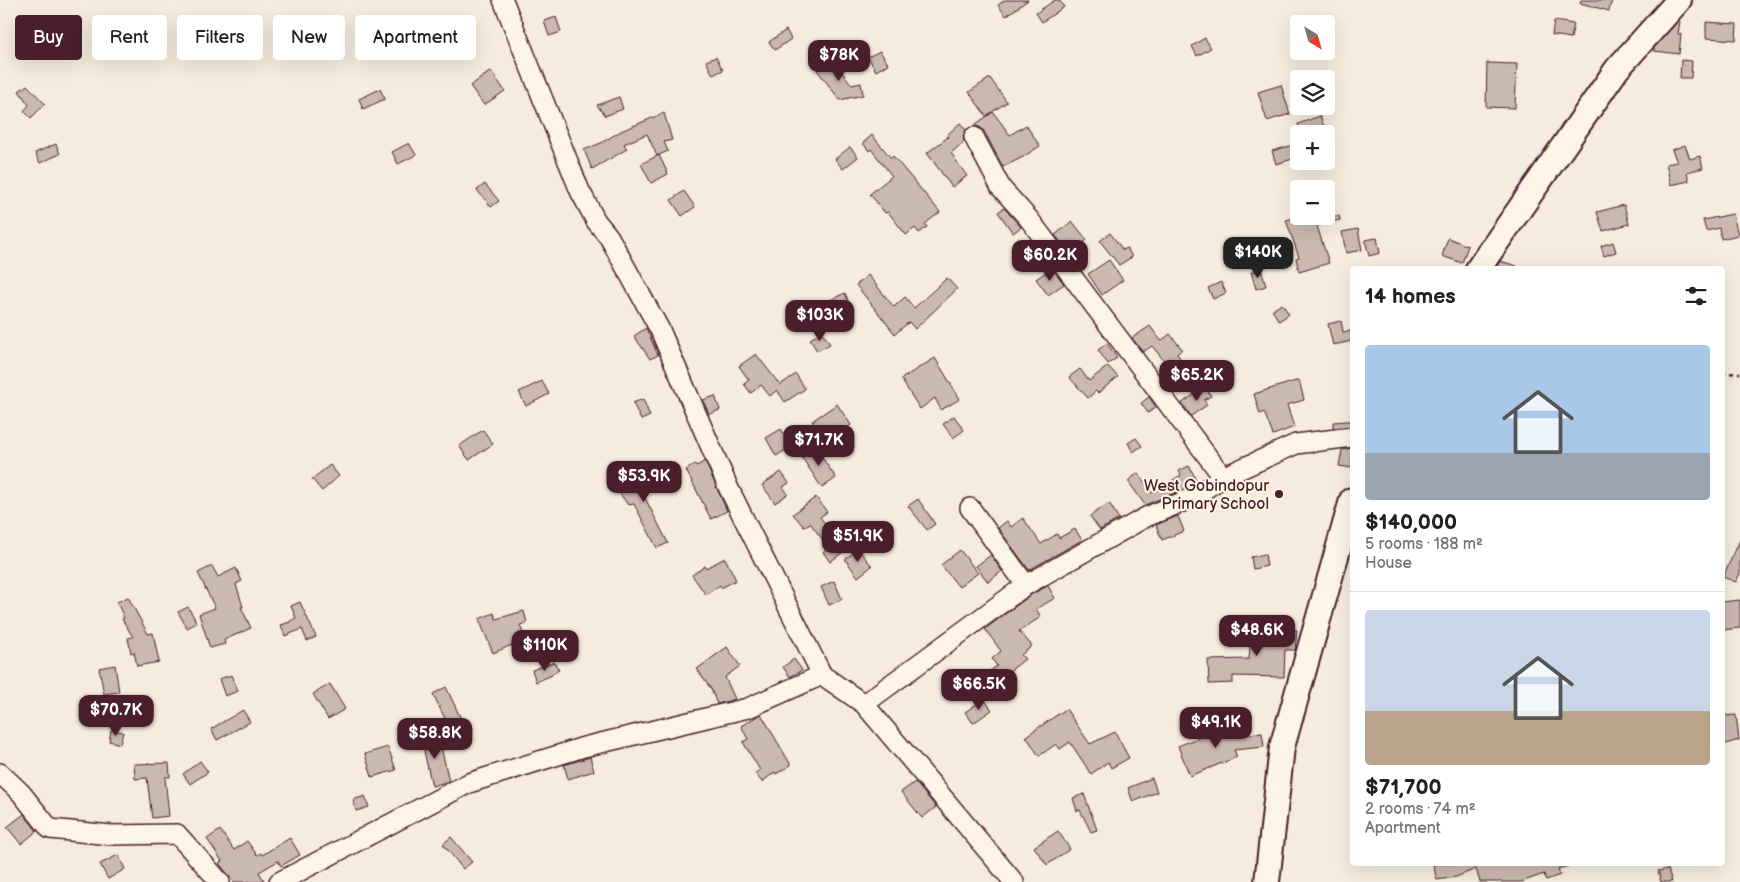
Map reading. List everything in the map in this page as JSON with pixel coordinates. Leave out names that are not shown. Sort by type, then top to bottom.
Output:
[{"type":"main road","points":[[1480,266],[1617,69],[1679,0]]},
{"type":"main road","points":[[1267,882],[1282,747],[1350,507]]},
{"type":"street","points":[[503,0],[580,191],[596,222],[609,237],[660,330],[729,490],[822,675],[864,704],[1014,882]]},
{"type":"street","points":[[974,137],[1001,188],[1029,219],[1223,477]]},
{"type":"street","points":[[864,704],[1026,585],[1146,517],[1192,498],[1223,477],[1296,444],[1350,437]]},
{"type":"street","points":[[970,508],[1026,585]]},
{"type":"street","points":[[279,882],[469,783],[584,747],[748,708],[822,675]]},
{"type":"street","points":[[0,773],[21,793],[50,829],[111,835],[177,834],[220,882]]},
{"type":"path","points":[[1725,374],[1740,373]]},
{"type":"building","points":[[1005,0],[1028,0],[1006,16],[998,5]]},
{"type":"building","points":[[1055,0],[1059,0],[1064,7],[1042,22],[1036,13]]},
{"type":"building","points":[[1581,0],[1612,0],[1609,11],[1580,3]]},
{"type":"building","points":[[556,17],[561,32],[549,36],[544,21]]},
{"type":"building","points":[[1554,21],[1574,24],[1571,38],[1552,35]]},
{"type":"building","points":[[1680,21],[1678,34],[1681,34],[1679,54],[1654,51],[1654,48]]},
{"type":"building","points":[[1706,22],[1737,24],[1736,40],[1706,38]]},
{"type":"building","points":[[786,30],[791,39],[775,50],[769,42]]},
{"type":"building","points":[[1205,38],[1211,48],[1197,56],[1192,46]]},
{"type":"building","points":[[880,51],[888,64],[876,71],[868,57]]},
{"type":"building","points":[[716,57],[723,70],[713,75],[706,61]]},
{"type":"building","points":[[832,59],[852,85],[861,83],[863,95],[840,100],[817,70]]},
{"type":"building","points":[[1681,60],[1692,61],[1691,78],[1680,78]]},
{"type":"building","points":[[1487,63],[1517,64],[1515,108],[1486,107]]},
{"type":"building","points":[[491,71],[505,91],[484,105],[470,86]]},
{"type":"building","points":[[990,78],[1007,102],[986,116],[969,92]]},
{"type":"building","points":[[27,85],[45,104],[31,118],[24,111],[29,105],[19,91]]},
{"type":"building","points":[[1281,85],[1290,114],[1267,121],[1258,92]]},
{"type":"building","points":[[380,89],[385,99],[363,109],[359,99]]},
{"type":"building","points":[[619,97],[623,109],[605,116],[597,105]]},
{"type":"building","points":[[993,112],[1010,135],[1026,125],[1040,146],[1003,167],[984,131],[980,127],[973,126]]},
{"type":"building","points":[[664,113],[672,140],[664,142],[668,151],[657,156],[647,134],[624,144],[627,149],[592,169],[584,150],[601,143],[621,131]]},
{"type":"building","points":[[1320,116],[1324,125],[1298,125]]},
{"type":"building","points":[[960,123],[966,130],[963,136],[964,142],[951,153],[967,176],[952,187],[927,153],[948,137],[947,135]]},
{"type":"building","points":[[872,135],[891,158],[893,156],[940,212],[925,224],[927,227],[919,233],[915,228],[906,235],[888,212],[885,213],[870,194],[892,176],[871,149],[869,151],[863,143]]},
{"type":"building","points":[[409,143],[416,155],[398,164],[392,152]]},
{"type":"building","points":[[56,144],[60,154],[40,163],[35,153]]},
{"type":"building","points":[[1685,145],[1690,159],[1700,156],[1703,168],[1687,172],[1689,181],[1671,185],[1666,164],[1677,162],[1672,150]]},
{"type":"building","points":[[1290,146],[1290,160],[1276,164],[1272,151]]},
{"type":"building","points":[[850,147],[858,157],[843,169],[835,159]]},
{"type":"building","points":[[659,155],[668,174],[651,183],[641,164]]},
{"type":"building","points":[[485,184],[499,201],[491,207],[477,190]]},
{"type":"building","points":[[684,191],[695,207],[682,216],[671,200]]},
{"type":"building","points":[[1624,205],[1629,224],[1603,231],[1597,212]]},
{"type":"building","points":[[1004,208],[1021,227],[1013,233],[998,212]]},
{"type":"building","points":[[1733,214],[1738,235],[1721,239],[1719,228],[1706,231],[1703,220]]},
{"type":"building","points":[[1335,216],[1339,216],[1340,220],[1335,221]]},
{"type":"building","points":[[1290,219],[1290,225],[1321,225],[1317,226],[1329,263],[1299,272],[1296,258],[1299,257],[1286,220]]},
{"type":"building","points":[[1072,221],[1087,240],[1070,254],[1055,235]]},
{"type":"building","points":[[1358,229],[1362,250],[1346,253],[1342,232]]},
{"type":"building","points":[[1110,233],[1123,250],[1127,248],[1132,257],[1119,265],[1100,241]]},
{"type":"building","points":[[1377,238],[1380,253],[1369,256],[1365,240]]},
{"type":"building","points":[[1448,238],[1468,246],[1462,263],[1442,256]]},
{"type":"building","points":[[1613,242],[1616,252],[1604,256],[1601,246]]},
{"type":"building","points":[[1109,260],[1123,280],[1102,295],[1088,274]]},
{"type":"building","points":[[1500,261],[1517,266],[1497,266]]},
{"type":"building","points":[[1052,268],[1064,284],[1048,295],[1036,279]]},
{"type":"building","points":[[1261,269],[1266,286],[1256,289],[1251,272]]},
{"type":"building","points":[[868,275],[894,307],[905,297],[914,308],[947,278],[957,289],[915,329],[909,322],[895,334],[856,285]]},
{"type":"building","points":[[1221,282],[1226,293],[1213,299],[1208,288]]},
{"type":"building","points":[[845,293],[852,310],[837,316],[830,300]]},
{"type":"building","points":[[1282,304],[1289,314],[1279,321],[1272,310]]},
{"type":"building","points":[[1341,321],[1343,332],[1350,331],[1350,341],[1333,345],[1328,324]]},
{"type":"building","points":[[1150,326],[1161,341],[1170,334],[1182,349],[1177,354],[1182,361],[1170,368],[1152,346],[1143,352],[1132,338]]},
{"type":"building","points":[[646,328],[658,355],[650,359],[634,336]]},
{"type":"building","points":[[822,332],[830,344],[817,351],[810,339]]},
{"type":"building","points":[[1107,343],[1117,358],[1108,364],[1098,350]]},
{"type":"building","points":[[756,354],[780,385],[796,374],[805,389],[785,402],[777,390],[770,396],[761,385],[751,393],[744,384],[749,380],[739,366]]},
{"type":"building","points":[[935,358],[960,399],[941,410],[935,398],[920,409],[901,379]]},
{"type":"building","points":[[1108,366],[1118,377],[1098,393],[1096,391],[1088,398],[1069,377],[1080,369],[1089,381]]},
{"type":"building","points":[[1299,380],[1304,400],[1287,405],[1294,427],[1273,435],[1264,412],[1260,414],[1254,394]]},
{"type":"building","points":[[542,381],[549,394],[526,406],[519,392]]},
{"type":"building","points":[[1205,387],[1211,396],[1204,400],[1207,405],[1191,416],[1182,403]]},
{"type":"building","points":[[715,396],[720,410],[709,414],[703,400]]},
{"type":"building","points":[[1149,397],[1156,407],[1148,413],[1141,403]]},
{"type":"building","points":[[643,399],[650,416],[641,420],[633,403]]},
{"type":"building","points":[[837,404],[851,425],[826,442],[812,421]]},
{"type":"building","points":[[954,416],[964,430],[953,438],[943,424]]},
{"type":"building","points":[[1350,421],[1350,426],[1333,428],[1333,422]]},
{"type":"building","points":[[781,429],[791,447],[776,456],[766,438]]},
{"type":"building","points":[[483,430],[493,444],[469,460],[459,446]]},
{"type":"building","points":[[1136,438],[1142,446],[1133,452],[1128,443]]},
{"type":"building","points":[[815,447],[836,478],[822,488],[801,456]]},
{"type":"building","points":[[1350,448],[1350,468],[1339,466],[1342,450]]},
{"type":"building","points":[[705,461],[727,511],[711,519],[686,470],[695,464],[697,466]]},
{"type":"building","points":[[330,465],[339,476],[322,491],[312,479]]},
{"type":"building","points":[[1189,466],[1197,481],[1187,488],[1145,505],[1128,481],[1138,473],[1152,493],[1181,475],[1179,471]]},
{"type":"building","points":[[654,468],[661,479],[642,492],[668,543],[657,548],[634,504],[628,505],[616,488],[634,476],[636,480]]},
{"type":"building","points":[[781,472],[789,483],[783,487],[788,494],[775,503],[762,485]]},
{"type":"building","points":[[816,497],[827,512],[820,517],[847,549],[830,562],[823,552],[829,548],[810,523],[804,527],[793,514]]},
{"type":"building","points":[[918,499],[935,524],[927,530],[908,506]]},
{"type":"building","points":[[1109,503],[1119,519],[1100,530],[1090,516]]},
{"type":"building","points":[[1178,516],[1184,531],[1162,540],[1156,525]]},
{"type":"building","points":[[1023,518],[1041,544],[1057,534],[1059,538],[1075,529],[1082,540],[1029,570],[998,528],[1007,521],[1011,527]]},
{"type":"building","points":[[1740,540],[1740,573],[1736,582],[1725,578],[1725,573]]},
{"type":"building","points":[[858,549],[872,566],[858,577],[845,559]]},
{"type":"building","points":[[960,550],[978,573],[959,587],[941,565]]},
{"type":"building","points":[[1265,554],[1267,566],[1253,569],[1251,557]]},
{"type":"building","points":[[991,555],[1002,571],[988,582],[976,566]]},
{"type":"building","points":[[725,558],[736,580],[721,588],[720,585],[706,595],[692,575],[705,566],[706,568]]},
{"type":"building","points":[[212,566],[218,577],[236,568],[242,581],[236,584],[243,607],[241,607],[251,628],[224,640],[225,644],[210,648],[199,614],[215,608],[198,573]]},
{"type":"building","points":[[834,581],[842,599],[829,605],[821,587]]},
{"type":"building","points":[[1048,586],[1055,598],[1036,609],[1041,617],[1019,631],[1032,646],[1021,655],[1025,659],[992,685],[996,691],[986,698],[974,682],[997,666],[992,659],[1001,651],[985,629],[1032,594]]},
{"type":"building","points":[[128,597],[148,634],[153,633],[159,662],[137,666],[134,652],[131,653],[128,638],[133,637],[122,619],[124,618],[117,602]]},
{"type":"building","points":[[1740,600],[1740,628],[1725,630],[1725,602]]},
{"type":"building","points":[[300,602],[316,637],[307,641],[302,629],[285,636],[281,625],[296,618],[291,606]]},
{"type":"building","points":[[188,607],[197,623],[187,628],[178,612]]},
{"type":"building","points":[[524,611],[527,623],[520,625],[526,642],[512,647],[512,645],[493,653],[479,619],[494,613],[496,619]]},
{"type":"building","points":[[1252,626],[1297,630],[1295,650],[1285,650],[1284,677],[1233,676],[1233,683],[1209,684],[1208,660],[1249,659]]},
{"type":"building","points":[[727,647],[740,666],[725,677],[735,699],[717,704],[711,689],[697,669]]},
{"type":"building","points":[[794,659],[802,670],[790,677],[783,667]]},
{"type":"building","points":[[554,662],[559,670],[536,682],[532,670]]},
{"type":"building","points":[[115,665],[119,692],[104,694],[99,668]]},
{"type":"building","points":[[232,675],[238,691],[225,696],[219,679]]},
{"type":"building","points":[[330,684],[345,709],[328,719],[313,694]]},
{"type":"building","points":[[446,687],[463,723],[449,727],[433,694]]},
{"type":"building","points":[[984,699],[992,710],[973,723],[965,712]]},
{"type":"building","points":[[1066,709],[1090,744],[1115,732],[1129,758],[1111,768],[1108,762],[1091,774],[1070,742],[1060,749],[1056,744],[1039,756],[1026,736]]},
{"type":"building","points":[[243,710],[250,722],[217,740],[211,729]]},
{"type":"building","points":[[761,714],[791,765],[776,774],[775,772],[762,782],[755,773],[760,770],[743,742],[748,739],[741,726]]},
{"type":"building","points":[[1736,715],[1739,740],[1725,744],[1725,716]]},
{"type":"building","points":[[1225,727],[1228,736],[1262,733],[1264,747],[1234,750],[1237,757],[1190,776],[1178,746]]},
{"type":"building","points":[[111,730],[123,732],[120,744],[109,741]]},
{"type":"building","points":[[438,734],[449,781],[432,786],[421,738]]},
{"type":"building","points":[[388,747],[396,770],[372,777],[365,754]]},
{"type":"building","points":[[590,757],[594,771],[568,779],[564,765]]},
{"type":"building","points":[[200,761],[208,772],[190,784],[183,774]]},
{"type":"building","points":[[169,763],[170,777],[165,777],[169,816],[152,818],[147,778],[135,779],[134,764]]},
{"type":"building","points":[[1152,778],[1157,792],[1133,802],[1128,788]]},
{"type":"building","points":[[915,782],[936,807],[922,818],[901,792]]},
{"type":"building","points":[[1084,794],[1097,830],[1091,832],[1080,810],[1077,811],[1073,798]]},
{"type":"building","points":[[365,796],[369,807],[356,811],[353,800]]},
{"type":"building","points":[[24,814],[37,831],[21,844],[7,827]]},
{"type":"building","points":[[220,830],[234,850],[247,841],[257,855],[261,853],[262,855],[290,838],[300,855],[281,866],[278,861],[259,872],[265,882],[234,882],[219,863],[222,861],[207,839]]},
{"type":"building","points":[[1058,831],[1070,849],[1047,865],[1034,847]]},
{"type":"building","points":[[451,837],[472,862],[463,869],[443,844]]},
{"type":"building","points":[[118,855],[125,869],[108,879],[100,864]]},
{"type":"building","points":[[1434,866],[1569,866],[1558,869],[1560,875],[1546,880],[1544,874],[1521,882],[1480,882],[1476,869],[1456,877],[1437,880]]},
{"type":"building","points":[[1668,869],[1672,882],[1661,882],[1658,871]]},
{"type":"place","name":"West Gobindopur Primary School","points":[[1279,494]]}]
